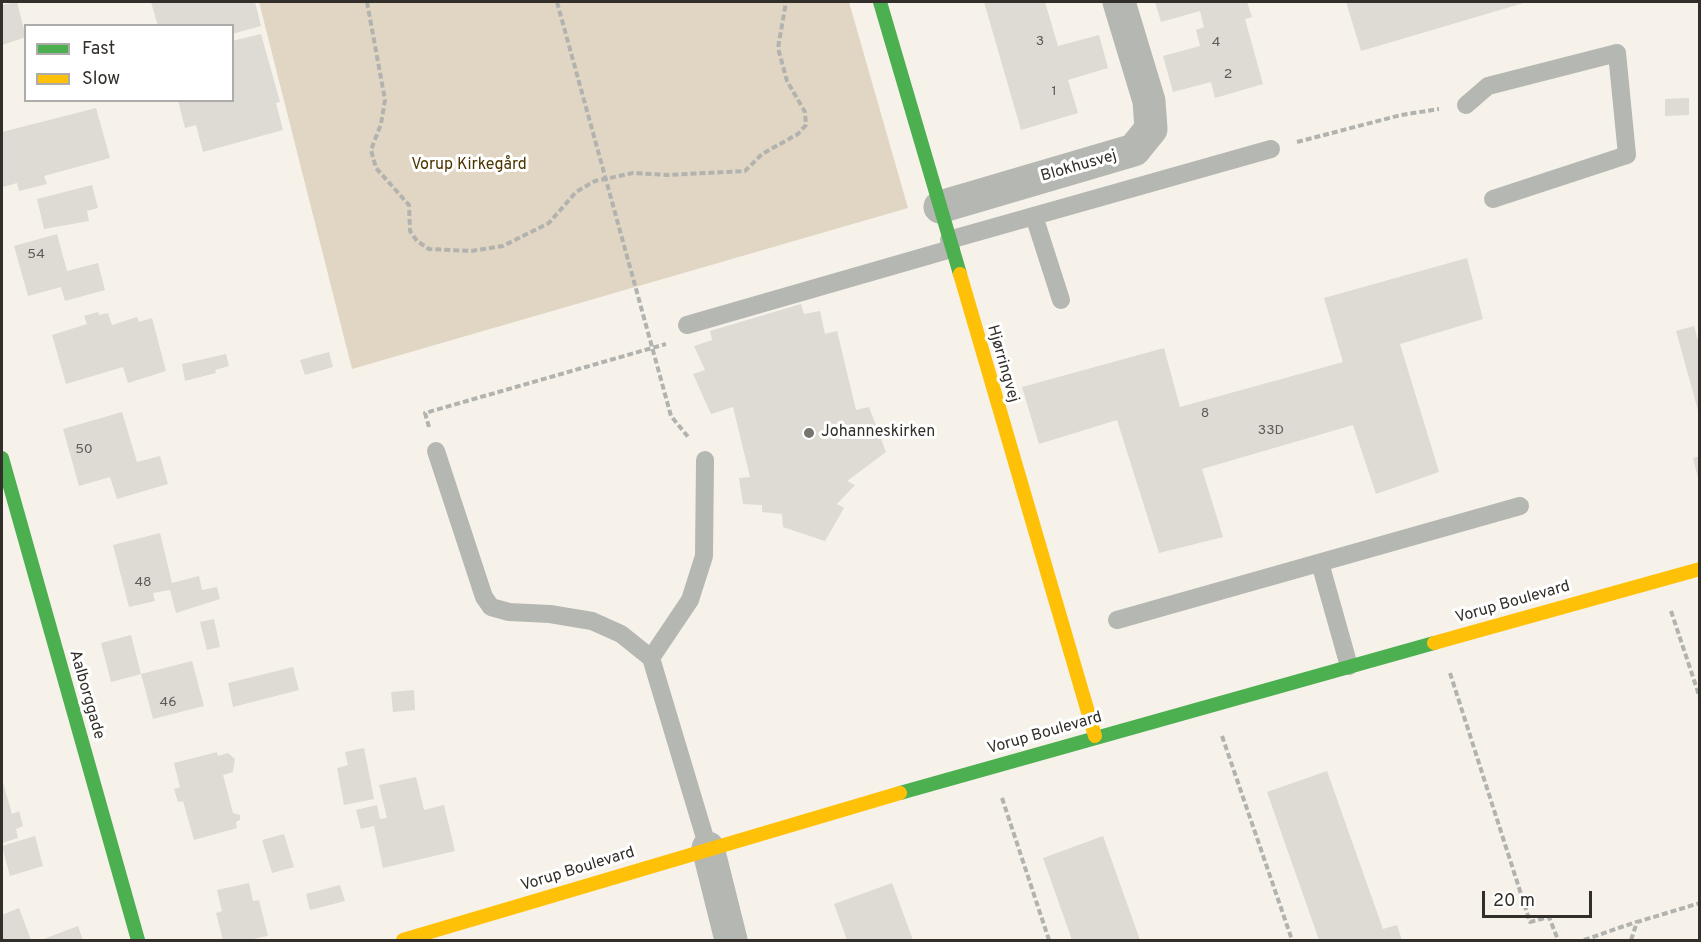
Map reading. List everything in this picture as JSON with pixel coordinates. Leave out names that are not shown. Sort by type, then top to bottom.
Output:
[{"type":"street","name":"Hjørringvej","points":[[880,2],[1095,736]]},
{"type":"street","name":"Blokhusvej","points":[[940,207],[1134,150],[1150,129],[1149,101],[1119,2]]},
{"type":"street","name":"Aalborggade","points":[[2,458],[138,940]]},
{"type":"street","name":"Vorup Boulevard","points":[[403,940],[708,848],[1095,736],[1700,569]]},
{"type":"street","points":[[708,848],[731,940]]},
{"type":"lane","points":[[1466,105],[1488,86],[1617,53],[1627,155],[1493,199]]},
{"type":"lane","points":[[687,325],[950,245],[1034,216],[1270,149]]},
{"type":"lane","points":[[1034,216],[1061,300]]},
{"type":"lane","points":[[436,451],[484,597],[491,607],[508,612],[550,614],[592,621],[621,634],[651,658],[708,848]]},
{"type":"lane","points":[[651,658],[690,600],[704,556],[705,460]]},
{"type":"lane","points":[[1117,620],[1520,506]]},
{"type":"lane","points":[[1320,562],[1349,666]]},
{"type":"path","points":[[367,2],[385,100],[381,124],[371,150],[376,168],[409,205],[410,231],[417,242],[429,249],[471,251],[503,246],[549,223],[576,192],[594,180],[633,173],[668,175],[745,171],[762,154],[798,134],[806,125],[805,112],[787,81],[778,48],[786,2]]},
{"type":"path","points":[[558,2],[671,416],[705,460]]},
{"type":"path","points":[[1270,149],[1401,115],[1466,105]]},
{"type":"path","points":[[436,451],[425,413],[670,343]]},
{"type":"path","points":[[1661,579],[1700,698]]},
{"type":"path","points":[[1440,641],[1530,922],[1549,917],[1558,940]]},
{"type":"path","points":[[1211,704],[1293,940]]},
{"type":"path","points":[[991,766],[1049,940]]},
{"type":"path","points":[[1584,940],[1700,903]]},
{"type":"path","points":[[1631,940],[1637,922]]},
{"type":"green space","name":"Vorup Kirkegård","points":[[259,2],[849,2],[908,208],[352,369]]},
{"type":"building","points":[[17,2],[24,38],[2,45],[2,5]]},
{"type":"building","points":[[151,2],[255,2],[261,26],[234,33],[234,24],[157,24]]},
{"type":"building","points":[[984,2],[1045,2],[1058,46],[1099,35],[1108,68],[1068,80],[1078,113],[1021,130]]},
{"type":"building","points":[[1155,2],[1247,2],[1252,17],[1245,19],[1263,84],[1215,98],[1211,82],[1173,92],[1163,56],[1200,46],[1196,30],[1204,27],[1200,11],[1161,22]]},
{"type":"building","points":[[1346,2],[1527,2],[1361,51]]},
{"type":"building","points":[[261,34],[280,102],[276,103],[283,130],[203,152],[196,125],[185,128],[178,102],[234,102],[234,41]]},
{"type":"building","points":[[1689,98],[1689,115],[1665,116],[1665,99]]},
{"type":"building","points":[[96,108],[110,158],[44,176],[47,184],[19,191],[17,183],[3,187],[2,132]]},
{"type":"building","points":[[92,185],[98,208],[87,211],[89,221],[44,229],[37,199]]},
{"type":"building","points":[[57,234],[67,271],[98,263],[105,290],[65,301],[61,287],[28,296],[14,246]]},
{"type":"building","points":[[1467,258],[1483,319],[1400,344],[1439,472],[1376,494],[1353,425],[1202,469],[1223,537],[1159,553],[1117,420],[1039,444],[1022,387],[1164,348],[1180,407],[1343,362],[1324,298]]},
{"type":"building","name":"Johanneskirken","points":[[801,304],[804,314],[820,311],[825,334],[837,331],[856,410],[869,407],[886,452],[847,481],[855,485],[837,504],[844,508],[825,541],[783,527],[782,514],[762,512],[762,505],[743,504],[739,478],[750,477],[733,407],[711,414],[693,374],[705,370],[694,346],[712,340],[710,331]]},
{"type":"building","points":[[98,312],[99,315],[108,313],[112,325],[137,317],[139,322],[152,318],[166,371],[128,383],[123,367],[66,384],[52,335],[87,324],[84,316]]},
{"type":"building","points":[[1694,326],[1700,348],[1699,414],[1676,331]]},
{"type":"building","points":[[329,352],[333,367],[305,375],[300,360]]},
{"type":"building","points":[[226,354],[229,366],[215,370],[216,373],[185,381],[182,364]]},
{"type":"building","points":[[122,412],[137,462],[160,456],[168,484],[117,499],[110,477],[79,486],[63,429]]},
{"type":"building","points":[[1700,456],[1700,481],[1699,482],[1693,458]]},
{"type":"building","points":[[160,533],[172,583],[199,576],[202,590],[217,587],[220,599],[176,613],[170,590],[153,593],[155,601],[129,607],[113,545]]},
{"type":"building","points":[[214,619],[220,647],[207,650],[200,622]]},
{"type":"building","points":[[131,635],[141,674],[111,682],[101,643]]},
{"type":"building","points":[[192,661],[204,706],[153,719],[141,674]]},
{"type":"building","points":[[293,667],[299,690],[233,707],[228,683]]},
{"type":"building","points":[[414,690],[415,710],[393,712],[391,692]]},
{"type":"building","points":[[364,748],[374,799],[344,805],[337,768],[348,765],[345,752]]},
{"type":"building","points":[[217,752],[218,756],[228,753],[235,759],[233,772],[223,775],[233,813],[240,815],[240,820],[236,822],[237,828],[194,840],[183,801],[178,802],[174,789],[180,787],[174,763]]},
{"type":"building","points":[[1327,771],[1383,929],[1397,925],[1402,940],[1319,940],[1267,792]]},
{"type":"building","points":[[416,777],[424,810],[444,805],[455,851],[383,868],[374,826],[361,829],[356,810],[377,805],[380,819],[387,818],[379,785]]},
{"type":"building","points":[[2,779],[12,814],[19,811],[23,826],[16,829],[18,838],[2,843]]},
{"type":"building","points":[[284,834],[294,867],[272,873],[262,840]]},
{"type":"building","points":[[35,836],[43,866],[10,876],[2,846]]},
{"type":"building","points":[[1103,836],[1140,940],[1072,940],[1043,858]]},
{"type":"building","points":[[249,883],[253,901],[259,900],[268,936],[248,940],[223,940],[216,913],[222,911],[217,890]]},
{"type":"building","points":[[892,883],[913,940],[847,940],[834,904]]},
{"type":"building","points":[[340,885],[345,901],[310,910],[306,894]]},
{"type":"building","points":[[19,908],[31,940],[2,940],[2,915]]},
{"type":"building","points":[[78,926],[83,940],[41,940]]},
{"type":"traffic: fast","points":[[880,2],[960,274]]},
{"type":"traffic: fast","points":[[2,458],[138,940]]},
{"type":"traffic: fast","points":[[900,793],[1434,643]]},
{"type":"traffic: slow","points":[[960,274],[1095,736]]},
{"type":"traffic: slow","points":[[1434,643],[1700,569]]},
{"type":"traffic: slow","points":[[403,940],[900,793]]},
{"type":"place","name":"Johanneskirken","points":[[809,433]]}]
